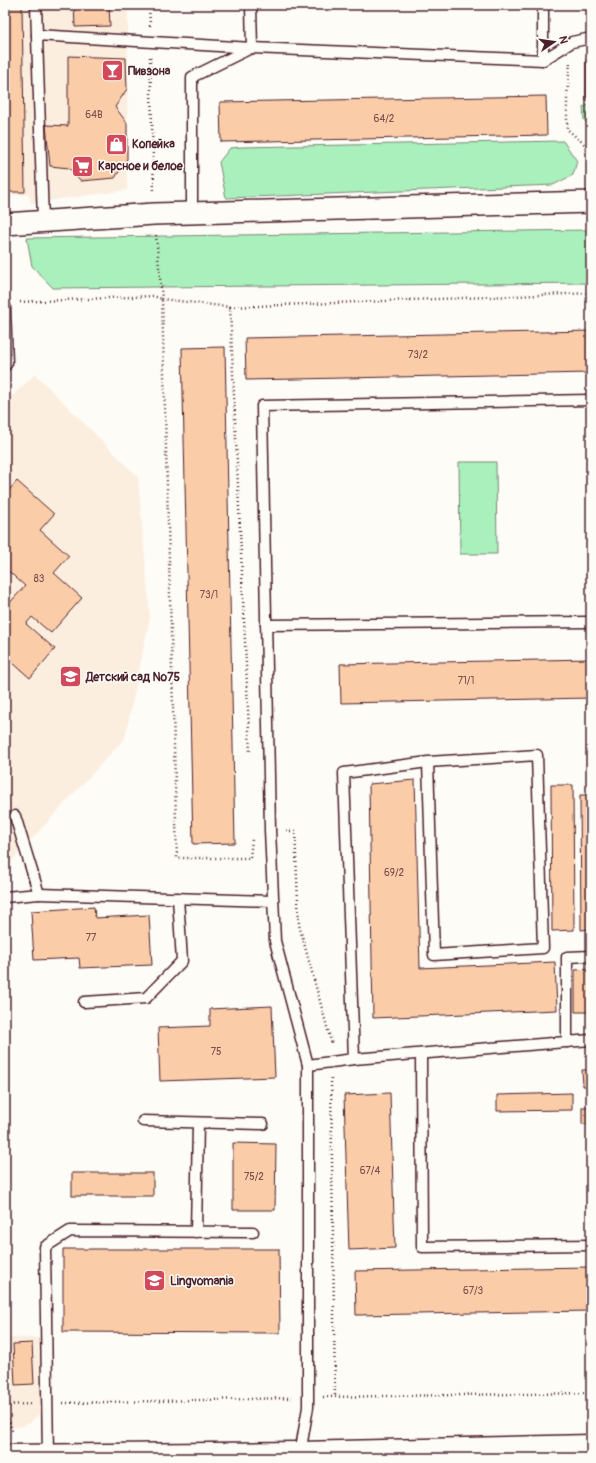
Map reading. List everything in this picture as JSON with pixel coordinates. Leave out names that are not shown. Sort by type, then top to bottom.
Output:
[{"type":"street","points":[[5,224],[192,213],[591,202]]},
{"type":"street","points":[[5,1456],[300,1456],[591,1446]]},
{"type":"lane","points":[[36,5],[44,221]]},
{"type":"lane","points":[[251,5],[252,48]]},
{"type":"lane","points":[[543,5],[543,60]]},
{"type":"lane","points":[[37,35],[252,48],[543,60],[572,42],[591,38]]},
{"type":"lane","points":[[192,213],[192,77],[252,48]]},
{"type":"lane","points":[[5,366],[7,363],[9,304]]},
{"type":"lane","points":[[300,1456],[308,1407],[308,1065],[275,941],[272,901],[262,406],[591,400]]},
{"type":"lane","points":[[266,625],[591,622]]},
{"type":"lane","points":[[354,1059],[344,773],[428,762],[537,755],[543,948],[434,955],[428,762]]},
{"type":"lane","points":[[15,816],[39,894]]},
{"type":"lane","points":[[5,897],[39,894],[272,901]]},
{"type":"lane","points":[[84,1002],[146,998],[182,961],[178,898]]},
{"type":"lane","points":[[567,1042],[566,957],[591,956]]},
{"type":"lane","points":[[308,1065],[354,1059],[591,1040]]},
{"type":"lane","points":[[421,1054],[422,1247],[591,1245]]},
{"type":"lane","points":[[143,1121],[263,1124]]},
{"type":"lane","points":[[196,1232],[198,1123]]},
{"type":"lane","points":[[61,1456],[45,1247],[70,1231],[253,1232]]},
{"type":"path","points":[[572,42],[567,96],[567,128],[591,150]]},
{"type":"path","points":[[230,307],[591,293]]},
{"type":"path","points":[[9,304],[153,296],[162,300],[176,858],[250,858],[252,836]]},
{"type":"shaded area","points":[[5,5],[128,5],[127,190],[31,203],[29,195],[5,195]]},
{"type":"shaded area","name":"Детский сад №75","points":[[35,374],[138,477],[150,617],[125,738],[5,868],[5,403]]},
{"type":"shaded area","points":[[5,1338],[40,1338],[43,1405],[41,1412],[30,1423],[19,1427],[5,1428]]},
{"type":"green space","points":[[591,104],[591,128],[584,120],[583,107]]},
{"type":"green space","points":[[563,141],[577,161],[573,175],[553,185],[226,198],[219,162],[230,148],[242,147]]},
{"type":"green space","points":[[591,230],[591,283],[53,288],[32,266],[27,238]]},
{"type":"green space","points":[[459,462],[496,462],[497,554],[460,554]]},
{"type":"building","points":[[5,5],[22,5],[25,192],[5,192]]},
{"type":"building","points":[[74,5],[109,5],[110,26],[75,27]]},
{"type":"building","points":[[68,56],[126,58],[127,89],[115,107],[127,123],[127,159],[115,178],[81,181],[69,168],[50,166],[46,125],[68,126]]},
{"type":"building","points":[[586,60],[591,60],[591,100],[586,100]]},
{"type":"building","points":[[546,96],[547,135],[221,142],[220,102]]},
{"type":"building","points":[[591,331],[591,373],[246,380],[245,338]]},
{"type":"building","points":[[225,347],[235,843],[193,844],[182,348]]},
{"type":"building","points":[[17,481],[54,514],[40,530],[69,556],[54,573],[82,598],[51,633],[32,617],[26,624],[55,649],[30,678],[5,656],[5,606],[6,607],[25,586],[5,568],[5,535],[7,533],[5,531],[5,495]]},
{"type":"building","points":[[591,659],[591,698],[341,703],[340,664]]},
{"type":"building","points":[[415,780],[420,968],[555,962],[557,1010],[373,1018],[369,784]]},
{"type":"building","points":[[551,785],[573,785],[574,930],[552,931]]},
{"type":"building","points":[[580,795],[591,795],[591,929],[581,930]]},
{"type":"building","points":[[94,907],[95,918],[149,915],[152,965],[80,968],[79,958],[34,960],[31,911]]},
{"type":"building","points":[[591,969],[591,1012],[575,1012],[575,970]]},
{"type":"building","points":[[272,1006],[275,1077],[160,1081],[158,1028],[210,1026],[210,1009]]},
{"type":"building","points":[[582,1070],[591,1070],[591,1086],[583,1086]]},
{"type":"building","points":[[390,1093],[395,1248],[349,1250],[344,1095]]},
{"type":"building","points":[[572,1093],[572,1110],[497,1111],[497,1095]]},
{"type":"building","points":[[582,1107],[591,1107],[591,1124],[582,1124]]},
{"type":"building","points":[[233,1143],[276,1144],[275,1210],[233,1210]]},
{"type":"building","points":[[72,1173],[153,1173],[153,1196],[72,1196]]},
{"type":"building","points":[[63,1249],[279,1249],[280,1333],[63,1332]]},
{"type":"building","points":[[591,1267],[591,1311],[356,1315],[355,1271]]},
{"type":"building","points":[[32,1343],[34,1384],[15,1385],[13,1344]]},
{"type":"place","name":"Пивзона","points":[[113,71]]},
{"type":"place","name":"Копейка","points":[[116,144]]},
{"type":"place","name":"Карсное и белое","points":[[82,166]]},
{"type":"place","name":"Детский сад №75","points":[[71,677]]},
{"type":"place","name":"Lingvomania","points":[[154,1281]]}]
